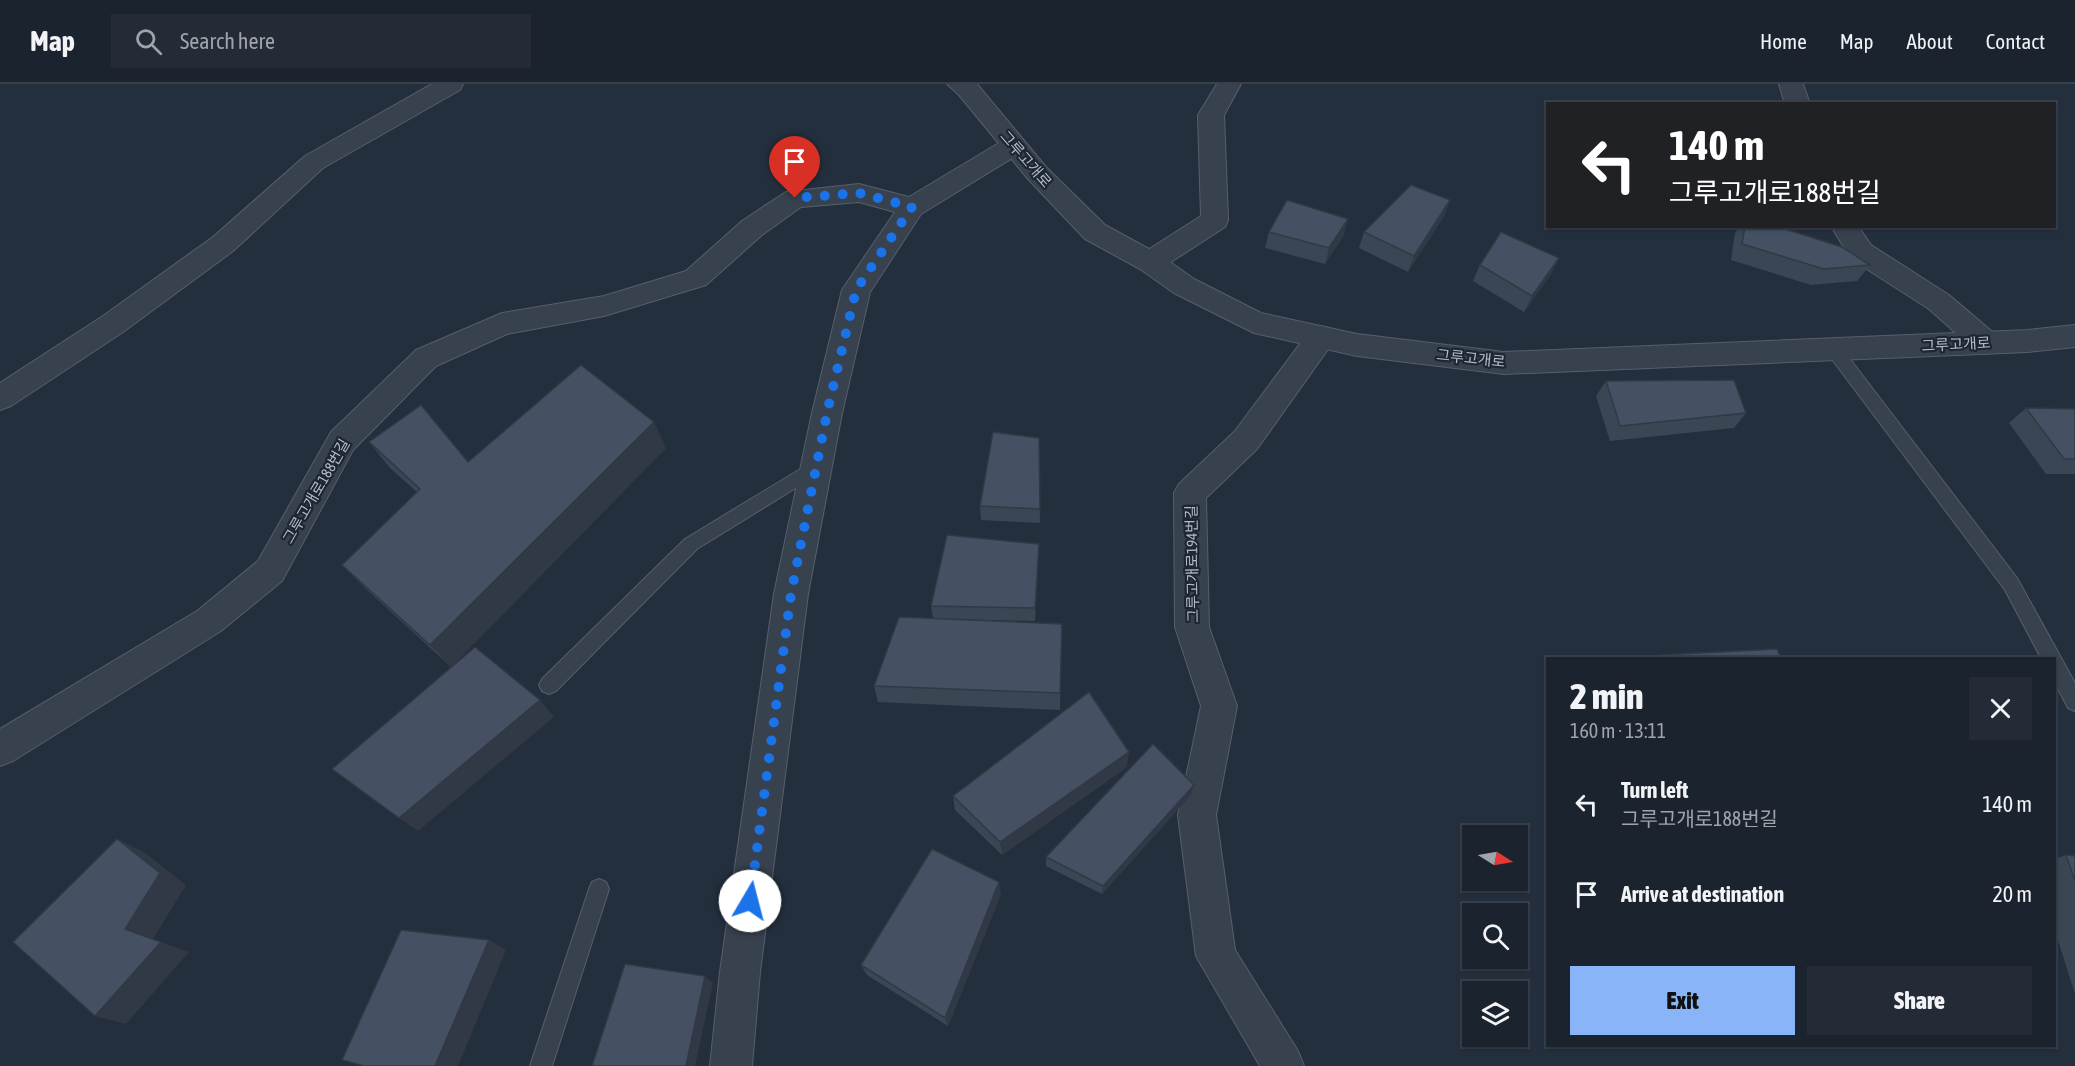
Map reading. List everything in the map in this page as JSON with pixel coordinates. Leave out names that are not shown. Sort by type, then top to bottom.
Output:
[{"type":"street","points":[[0,398],[113,324],[223,244],[314,162],[452,84]]},
{"type":"street","name":"그루고개로","points":[[959,84],[968,89],[1013,146],[1095,232],[1150,262],[1184,286],[1254,322],[1356,345],[1504,363],[1986,343],[2075,336]]},
{"type":"street","points":[[1150,262],[1215,220],[1211,115],[1229,84]]},
{"type":"street","points":[[1791,84],[1797,102]]},
{"type":"street","points":[[731,1066],[740,972],[791,594],[856,290],[912,207],[1013,146]]},
{"type":"street","name":"그루고개로188번길","points":[[0,749],[209,621],[270,571],[342,441],[426,358],[502,324],[604,306],[696,278],[752,228],[795,198],[859,193],[912,207]]},
{"type":"street","points":[[1845,228],[1861,252],[1939,302],[1986,343]]},
{"type":"street","name":"그루고개로194번길","points":[[1283,1066],[1216,956],[1197,815],[1219,706],[1192,627],[1190,493],[1246,440],[1321,337]]},
{"type":"lane","points":[[1834,350],[2011,584],[2050,657]]},
{"type":"lane","points":[[549,685],[691,544],[817,466]]},
{"type":"lane","points":[[2056,667],[2075,702]]},
{"type":"lane","points":[[541,1066],[599,889]]},
{"type":"building","points":[[1411,185],[1450,200],[1414,256],[1364,232]]},
{"type":"building","points":[[1287,200],[1348,219],[1329,248],[1269,232]]},
{"type":"building","points":[[1745,228],[1782,228],[1842,247],[1870,265],[1824,269],[1742,244]]},
{"type":"building","points":[[1501,232],[1559,258],[1532,296],[1480,265]]},
{"type":"building","points":[[581,365],[654,422],[430,645],[342,565],[420,489],[369,442],[421,405],[468,462]]},
{"type":"building","points":[[1734,380],[1746,413],[1620,426],[1606,381]]},
{"type":"building","points":[[2026,408],[2075,409],[2075,459],[2064,459]]},
{"type":"building","points":[[993,432],[1039,438],[1040,509],[980,506]]},
{"type":"building","points":[[947,535],[1039,544],[1035,608],[931,606]]},
{"type":"building","points":[[899,617],[1062,624],[1060,693],[874,686]]},
{"type":"building","points":[[475,647],[540,700],[399,818],[332,769]]},
{"type":"building","points":[[1777,649],[1781,657],[1663,657],[1662,655]]},
{"type":"building","points":[[1089,692],[1129,752],[1000,842],[953,796]]},
{"type":"building","points":[[1153,744],[1194,785],[1103,886],[1046,857]]},
{"type":"building","points":[[117,839],[160,873],[125,929],[161,942],[95,1016],[13,942]]},
{"type":"building","points":[[932,849],[999,882],[945,1018],[861,965]]},
{"type":"building","points":[[2066,855],[2075,856],[2075,881]]},
{"type":"building","points":[[401,930],[489,940],[435,1066],[364,1066],[342,1060]]},
{"type":"building","points":[[625,964],[705,976],[686,1066],[592,1066]]},
{"type":"route","points":[[750,901],[791,594],[827,413],[856,290],[912,207],[859,193],[795,198]]}]
